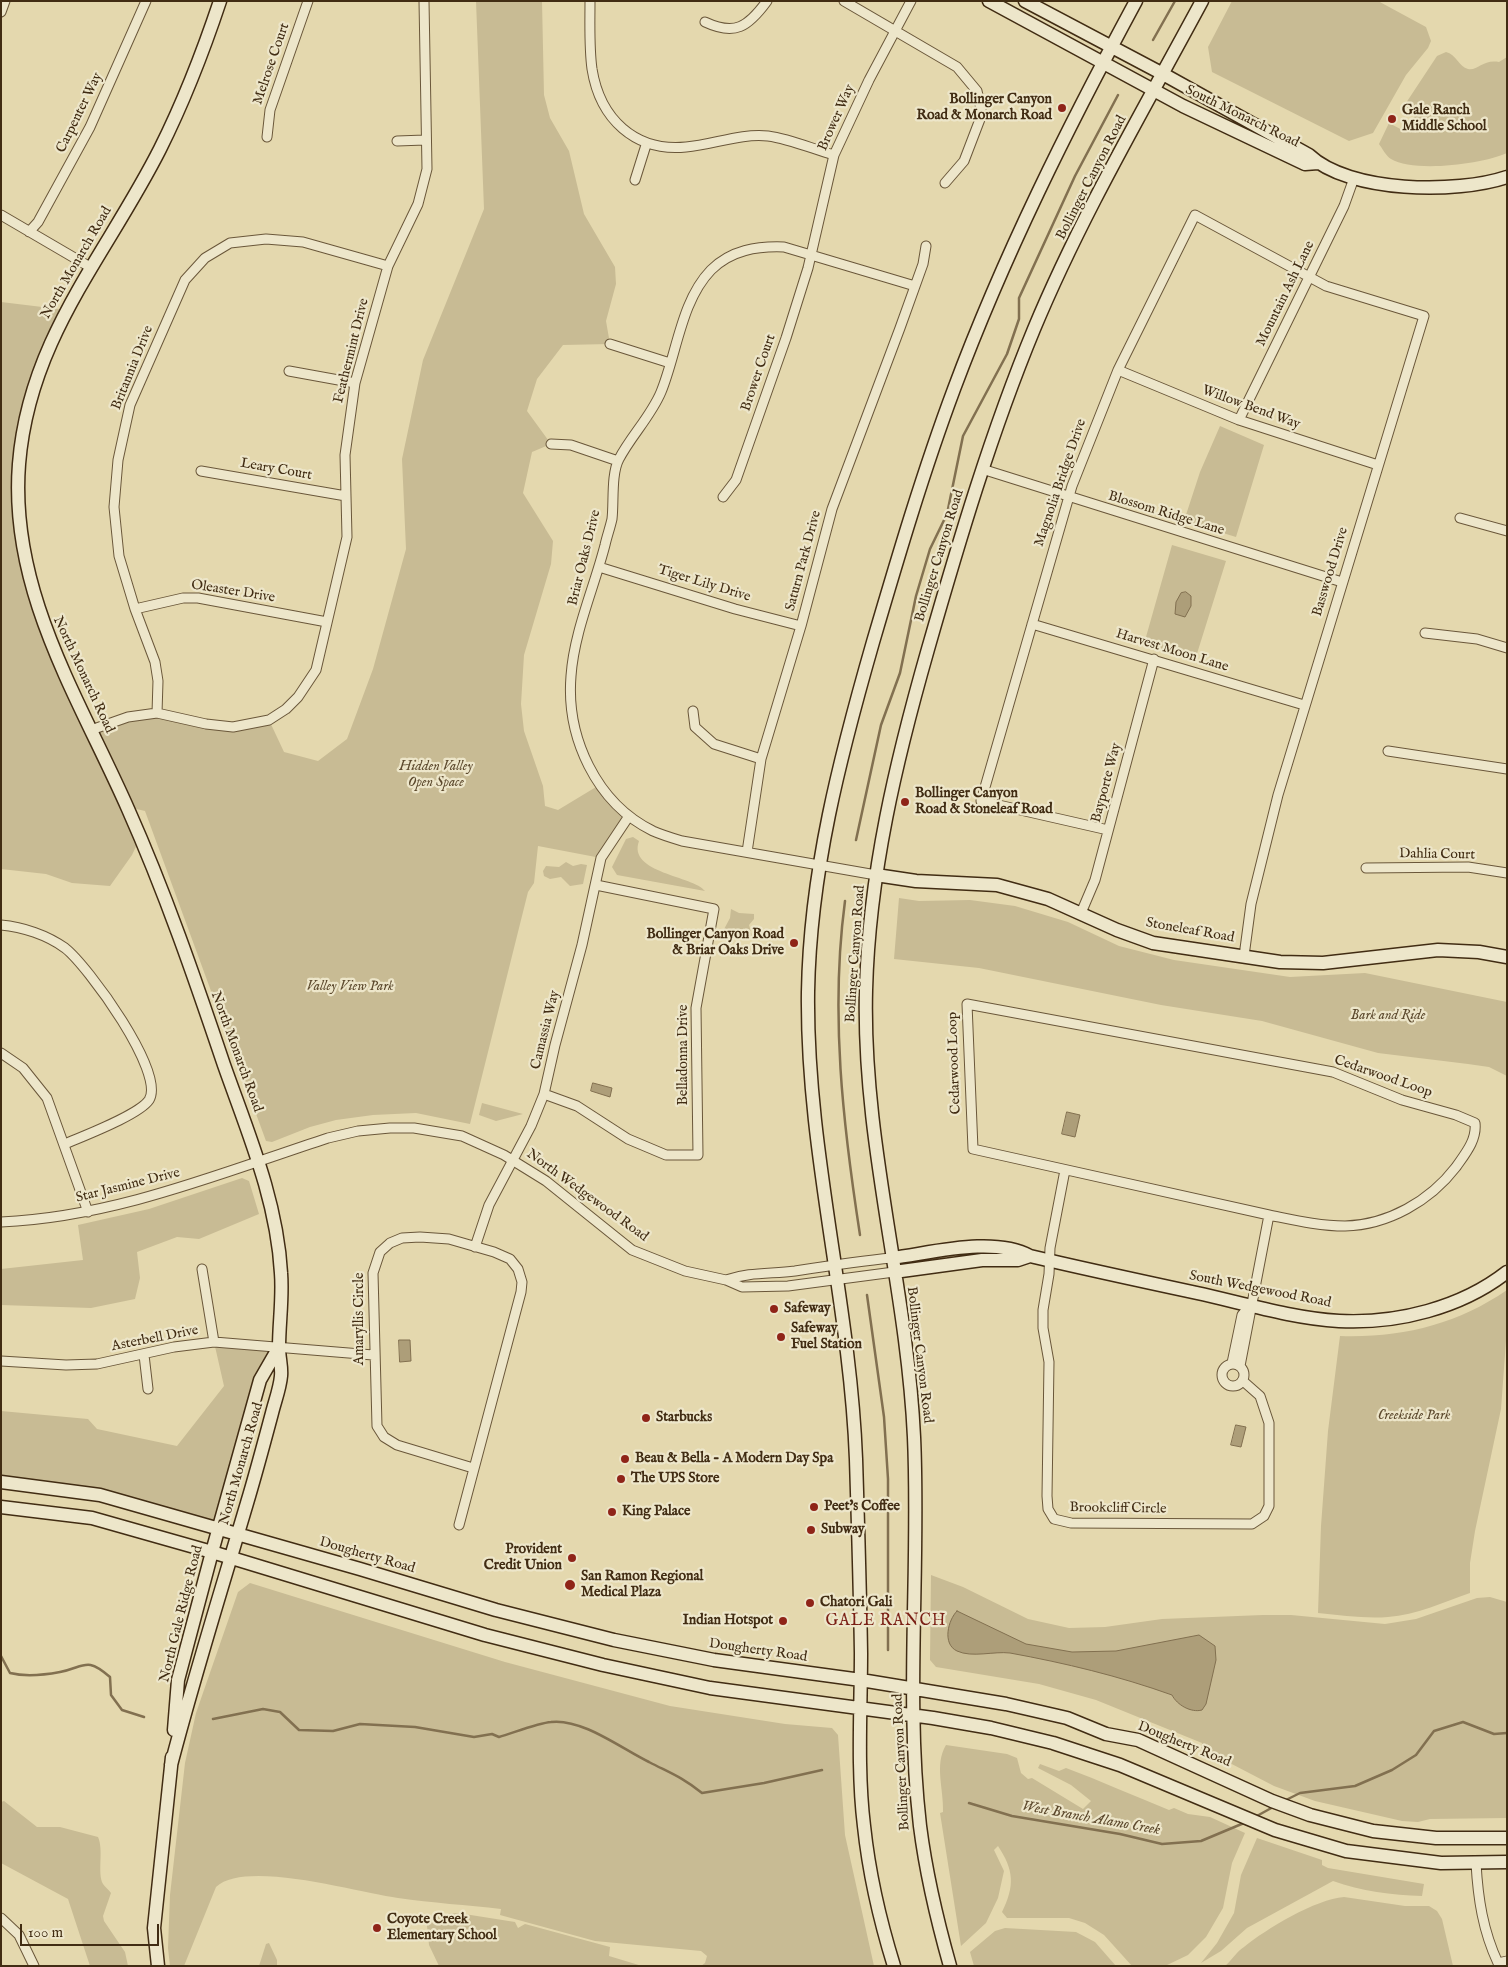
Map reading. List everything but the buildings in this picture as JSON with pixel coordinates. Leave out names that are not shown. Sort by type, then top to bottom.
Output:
[{"type":"main road","name":"North Monarch Road","points":[[220,1],[197,69],[159,152],[57,326],[38,373],[21,443],[19,518],[29,579],[41,619],[56,658],[131,814],[161,890],[259,1161],[274,1216],[281,1271],[279,1348],[281,1376],[231,1559]]},
{"type":"main road","points":[[989,1],[1154,90]]},
{"type":"main road","points":[[1024,1],[1163,74]]},
{"type":"main road","points":[[894,1966],[874,1889],[864,1824],[859,1708],[861,1680],[854,1433],[837,1278],[818,1158],[809,1042],[808,987],[819,864],[827,818],[846,735],[904,534],[955,385],[1022,227],[1111,46],[1136,1]]},
{"type":"main road","name":"Bollinger Canyon Road","points":[[950,1966],[928,1880],[920,1824],[913,1715],[915,1456],[913,1417],[875,1147],[866,1042],[866,990],[876,875],[886,819],[913,701],[982,469],[1036,325],[1077,238],[1202,1]]},
{"type":"main road","name":"South Monarch Road","points":[[1163,74],[1309,155],[1318,163],[1354,178],[1392,186],[1441,188],[1487,182],[1507,177]]},
{"type":"main road","name":"South Monarch Road","points":[[1154,90],[1225,128],[1285,156],[1305,164],[1318,163]]},
{"type":"main road","name":"Stoneleaf Road","points":[[876,875],[916,881],[997,885],[1048,899],[1117,930],[1153,943],[1294,963],[1323,963],[1438,950],[1479,952],[1507,957]]},
{"type":"main road","name":"South Wedgewood Road","points":[[892,1258],[952,1249],[987,1247],[1020,1251],[1030,1256],[1050,1261],[1338,1321],[1397,1318],[1430,1311],[1464,1297],[1507,1272]]},
{"type":"main road","name":"South Wedgewood Road","points":[[894,1272],[982,1260],[1018,1260],[1030,1256]]},
{"type":"main road","name":"North Monarch Road","points":[[220,1530],[260,1380],[279,1348]]},
{"type":"main road","name":"Dougherty Road","points":[[1,1482],[100,1495],[496,1610],[614,1640],[714,1660],[861,1680],[1006,1704],[1067,1718],[1106,1734],[1138,1740],[1272,1801],[1310,1814],[1373,1830],[1436,1838],[1507,1838]]},
{"type":"main road","points":[[1,1508],[92,1518],[212,1552],[486,1635],[603,1665],[710,1688],[913,1715],[991,1728],[1053,1743],[1120,1765],[1204,1802],[1275,1830],[1346,1852],[1405,1860],[1476,1863],[1507,1862]]},
{"type":"main road","name":"North Gale Ridge Road","points":[[158,1966],[154,1928],[178,1680],[212,1552],[220,1530]]},
{"type":"main road","name":"North Gale Ridge Road","points":[[171,1766],[195,1671],[231,1559]]},
{"type":"street","points":[[1,12],[5,1]]},
{"type":"street","name":"Carpenter Way","points":[[28,232],[38,222],[90,127],[146,1]]},
{"type":"street","name":"Melrose Court","points":[[268,137],[270,110],[308,1]]},
{"type":"street","name":"Feathermint Drive","points":[[91,730],[128,717],[157,713],[206,724],[233,727],[269,720],[298,697],[316,670],[347,537],[345,455],[355,383],[388,266],[418,204],[427,169],[424,1]]},
{"type":"street","points":[[590,1],[592,68],[602,103],[613,118],[628,133],[646,145],[686,147],[749,136],[769,136],[834,155]]},
{"type":"street","points":[[705,22],[720,29],[729,30],[742,26],[759,12],[767,1]]},
{"type":"street","points":[[844,1],[957,67],[977,91],[982,114],[964,161],[945,183]]},
{"type":"street","name":"Brower Way","points":[[812,254],[834,155],[869,80],[911,1]]},
{"type":"street","points":[[398,142],[425,140]]},
{"type":"street","points":[[635,180],[646,145]]},
{"type":"street","name":"Mountain Ash Lane","points":[[1239,420],[1344,206],[1354,178]]},
{"type":"street","points":[[1,215],[90,267]]},
{"type":"street","name":"Magnolia Bridge Drive","points":[[1108,830],[981,801],[1068,498],[1118,370],[1195,215],[1310,276]]},
{"type":"street","name":"Britannia Drive","points":[[157,713],[158,680],[155,662],[135,609],[119,556],[114,507],[118,460],[130,405],[185,280],[205,258],[230,243],[266,239],[303,242],[388,266]]},
{"type":"street","name":"Briar Oaks Drive","points":[[876,875],[682,841],[653,831],[630,816],[606,792],[590,769],[579,746],[572,723],[571,675],[578,638],[612,520],[618,461],[661,393],[695,294],[706,276],[733,254],[768,246],[784,247],[812,254],[915,286]]},
{"type":"street","name":"Saturn Park Drive","points":[[747,852],[762,759],[801,626],[832,509],[923,264],[926,246]]},
{"type":"street","name":"Brower Court","points":[[723,497],[736,480],[786,338],[812,254]]},
{"type":"street","name":"Basswood Drive","points":[[1244,956],[1251,904],[1264,847],[1304,705],[1424,316],[1326,286],[1310,276]]},
{"type":"street","points":[[610,344],[670,363]]},
{"type":"street","name":"Willow Bend Way","points":[[1118,370],[1239,420],[1378,465]]},
{"type":"street","points":[[289,371],[355,383]]},
{"type":"street","points":[[551,444],[571,445],[618,461]]},
{"type":"street","name":"Blossom Ridge Lane","points":[[982,469],[1068,498],[1342,582]]},
{"type":"street","name":"Leary Court","points":[[201,471],[346,496]]},
{"type":"street","points":[[1460,518],[1507,532]]},
{"type":"street","name":"Tiger Lily Drive","points":[[599,566],[735,609],[801,626]]},
{"type":"street","name":"Oleaster Drive","points":[[135,609],[183,598],[198,598],[327,622]]},
{"type":"street","name":"Harvest Moon Lane","points":[[1032,624],[1304,705]]},
{"type":"street","points":[[1425,633],[1477,639],[1507,648]]},
{"type":"street","name":"Bayporte Way","points":[[1081,913],[1095,880],[1154,659]]},
{"type":"street","points":[[693,711],[696,727],[714,744],[762,759]]},
{"type":"street","points":[[1388,751],[1507,769]]},
{"type":"street","name":"Camassia Way","points":[[475,1247],[489,1205],[544,1094],[601,858],[630,816]]},
{"type":"street","name":"Dahlia Court","points":[[1366,868],[1468,867],[1507,873]]},
{"type":"street","name":"Belladonna Drive","points":[[544,1094],[577,1106],[628,1139],[666,1155],[698,1155],[696,1008],[714,909],[596,885]]},
{"type":"street","points":[[1,925],[39,933],[64,947],[82,964],[118,1012],[144,1062],[151,1085],[150,1099],[142,1107],[97,1131],[64,1144]]},
{"type":"street","name":"Cedarwood Loop","points":[[967,1004],[1333,1072],[1402,1100],[1456,1114],[1475,1123],[1476,1132],[1473,1139],[1451,1173],[1426,1198],[1401,1212],[1375,1222],[1345,1226],[1269,1215],[973,1149],[967,1004]]},
{"type":"street","points":[[1,1053],[23,1068],[47,1098],[88,1212]]},
{"type":"street","name":"North Wedgewood Road","points":[[259,1161],[328,1138],[358,1131],[414,1128],[462,1136],[512,1160],[546,1181],[632,1250],[685,1271],[726,1280],[742,1287],[788,1286],[837,1278],[894,1272]]},
{"type":"street","name":"Star Jasmine Drive","points":[[1,1222],[26,1221],[88,1212],[151,1197],[259,1161]]},
{"type":"street","points":[[1050,1261],[1050,1248],[1066,1170]]},
{"type":"street","points":[[1236,1364],[1226,1366],[1222,1372],[1224,1382],[1234,1386],[1243,1381],[1245,1374],[1236,1364],[1242,1315],[1250,1304],[1269,1215]]},
{"type":"street","name":"Amaryllis Circle","points":[[459,1525],[473,1468],[512,1334],[522,1282],[518,1269],[510,1259],[449,1239],[402,1238],[390,1243],[380,1252],[373,1274],[373,1355],[377,1426],[384,1437],[397,1445],[473,1468]]},
{"type":"street","name":"North Wedgewood Road","points":[[726,1280],[743,1274],[794,1271],[835,1263],[892,1258]]},
{"type":"street","name":"Brookcliff Circle","points":[[1050,1261],[1043,1328],[1049,1362],[1046,1496],[1048,1509],[1054,1519],[1071,1523],[1252,1524],[1264,1516],[1269,1506],[1269,1423],[1260,1396],[1243,1381]]},
{"type":"street","points":[[202,1269],[214,1342]]},
{"type":"street","name":"Asterbell Drive","points":[[1,1360],[82,1365],[144,1355],[174,1347],[214,1342],[373,1355]]},
{"type":"street","points":[[144,1355],[148,1389]]},
{"type":"street","points":[[1476,1863],[1478,1901],[1488,1942],[1498,1964],[1507,1961]]},
{"type":"street","points":[[1,1918],[19,1935],[34,1966]]},
{"type":"green space","name":"Hidden Valley Open Space","points":[[476,1],[542,1],[544,95],[550,118],[569,151],[584,214],[615,267],[616,284],[606,321],[610,344],[563,345],[537,379],[527,411],[551,444],[532,452],[523,493],[553,541],[551,564],[524,655],[521,704],[524,731],[543,786],[545,806],[558,810],[601,784],[629,816],[601,858],[538,846],[534,883],[528,892],[470,1124],[416,1113],[373,1115],[336,1120],[310,1127],[272,1142],[266,1141],[145,811],[128,807],[140,838],[132,855],[110,886],[72,883],[46,874],[1,869],[1,302],[67,310],[26,418],[23,549],[91,729],[157,713],[233,727],[269,720],[284,752],[318,761],[347,739],[373,669],[406,549],[402,459],[423,360],[484,209]]},
{"type":"green space","points":[[1232,1],[1378,1],[1426,27],[1431,41],[1428,48],[1406,75],[1373,133],[1349,141],[1212,72],[1208,47]]},
{"type":"green space","points":[[1446,52],[1468,69],[1489,62],[1499,62],[1507,57],[1507,153],[1482,161],[1431,166],[1415,166],[1391,159],[1379,144],[1389,123],[1406,132],[1416,113],[1404,106],[1437,56]]},
{"type":"green space","points":[[1220,426],[1264,445],[1236,537],[1184,521],[1200,472]]},
{"type":"green space","points":[[1172,545],[1226,561],[1195,660],[1144,644]]},
{"type":"green space","points":[[633,837],[639,841],[638,852],[643,860],[652,867],[688,881],[705,891],[617,875],[612,867],[626,839]]},
{"type":"green space","points":[[566,862],[573,866],[587,865],[583,884],[570,886],[561,877],[550,879],[544,876],[543,871],[546,866],[559,867]]},
{"type":"green space","name":"Bark and Ride","points":[[899,898],[919,901],[970,900],[1015,906],[1068,922],[1119,946],[1174,960],[1290,977],[1365,973],[1507,1002],[1507,1076],[1489,1067],[1378,1053],[1262,1021],[1161,1005],[979,968],[894,959]]},
{"type":"green space","points":[[731,909],[739,913],[754,914],[754,919],[749,925],[752,936],[747,938],[740,934],[731,936],[722,933],[730,918]]},
{"type":"green space","points":[[482,1103],[523,1114],[496,1121],[479,1115]]},
{"type":"green space","points":[[242,1178],[249,1181],[259,1214],[199,1239],[177,1237],[137,1252],[140,1278],[135,1299],[91,1308],[1,1305],[1,1269],[83,1260],[78,1225],[149,1209]]},
{"type":"green space","name":"Creekside Park","points":[[1507,1290],[1507,1327],[1501,1409],[1475,1531],[1470,1563],[1470,1593],[1430,1608],[1398,1616],[1371,1618],[1318,1613],[1321,1526],[1328,1431],[1340,1336],[1385,1335],[1427,1327],[1468,1312]]},
{"type":"green space","points":[[214,1342],[279,1347],[260,1381],[220,1530],[100,1495],[1,1482],[1,1411],[88,1419],[97,1429],[177,1446],[224,1386]]},
{"type":"green space","points":[[931,1575],[963,1587],[1028,1619],[1069,1628],[1105,1627],[1162,1619],[1263,1615],[1291,1615],[1385,1624],[1416,1619],[1477,1598],[1490,1597],[1507,1602],[1507,1818],[1402,1821],[1315,1801],[1274,1786],[1201,1748],[1202,1743],[1096,1700],[1039,1684],[936,1667],[930,1660]]},
{"type":"green space","points":[[250,1583],[505,1662],[670,1706],[785,1724],[832,1728],[838,1735],[845,1835],[874,1966],[701,1966],[705,1963],[707,1956],[701,1951],[595,1941],[500,1915],[501,1909],[398,1898],[304,1880],[252,1876],[231,1879],[216,1887],[184,1966],[170,1966],[168,1948],[170,1895],[185,1763],[196,1713],[238,1592]]},
{"type":"green space","points":[[946,1745],[1007,1754],[1017,1758],[1021,1773],[1028,1779],[1032,1778],[1083,1809],[1091,1801],[1071,1785],[1038,1768],[1040,1764],[1059,1771],[1066,1768],[1169,1810],[1174,1808],[1188,1814],[1210,1817],[1245,1833],[1232,1863],[1223,1908],[1206,1937],[1188,1955],[1165,1966],[1132,1966],[1104,1935],[1085,1923],[1069,1918],[1007,1918],[1002,1912],[1009,1894],[1011,1878],[1007,1863],[998,1846],[994,1850],[1004,1871],[998,1898],[986,1923],[961,1946],[940,1813],[943,1812],[943,1803],[940,1769],[942,1753]]},
{"type":"green space","points":[[4,1801],[37,1827],[60,1827],[98,1837],[100,1842],[101,1879],[111,1893],[103,1916],[104,1921],[125,1952],[128,1966],[90,1966],[68,1899],[1,1863],[1,1802]]},
{"type":"green space","points":[[1257,1838],[1322,1860],[1322,1865],[1328,1868],[1424,1884],[1422,1896],[1377,1892],[1333,1881],[1247,1928],[1221,1951],[1201,1963],[1217,1943],[1234,1913],[1241,1875]]},
{"type":"green space","points":[[1344,1897],[1405,1906],[1429,1906],[1437,1911],[1442,1919],[1453,1966],[1225,1966],[1241,1949],[1278,1924],[1320,1903]]},
{"type":"green space","points":[[458,1913],[515,1922],[518,1928],[525,1924],[610,1947],[609,1956],[642,1966],[439,1966],[429,1945],[426,1916]]},
{"type":"green space","points":[[1005,1928],[1076,1932],[1095,1942],[1116,1966],[974,1966],[970,1952],[995,1931]]},
{"type":"green space","points":[[269,1943],[277,1960],[277,1966],[259,1966],[266,1944]]},
{"type":"shaded area","points":[[1186,592],[1191,596],[1191,606],[1185,617],[1175,614],[1176,602],[1181,593]]},
{"type":"shaded area","points":[[593,1083],[612,1088],[610,1097],[591,1091]]},
{"type":"shaded area","points":[[1067,1112],[1080,1115],[1075,1137],[1062,1134]]},
{"type":"shaded area","points":[[399,1340],[410,1340],[411,1361],[400,1362]]},
{"type":"shaded area","points":[[1236,1425],[1246,1427],[1241,1447],[1231,1445]]},
{"type":"shaded area","points":[[957,1611],[1026,1644],[1072,1652],[1116,1651],[1199,1635],[1215,1646],[1216,1660],[1206,1704],[1202,1710],[1189,1709],[1177,1702],[1172,1695],[1152,1688],[1051,1661],[1010,1653],[969,1654],[957,1651],[949,1643],[948,1632],[951,1620]]},
{"type":"waterway","points":[[1153,40],[1175,1]]},
{"type":"waterway","points":[[856,840],[881,725],[900,673],[916,596],[930,549],[947,514],[963,436],[1007,354],[1019,319],[1019,298],[1075,176],[1118,95]]},
{"type":"waterway","points":[[845,901],[839,985],[840,1069],[848,1152],[860,1235]]},
{"type":"waterway","points":[[867,1295],[884,1417],[888,1479],[888,1650]]},
{"type":"waterway","name":"West Branch Alamo Creek","points":[[1,1656],[10,1673],[22,1675],[54,1673],[85,1665],[96,1667],[110,1677],[111,1695],[122,1710],[144,1717]]},
{"type":"waterway","name":"West Branch Alamo Creek","points":[[213,1719],[263,1709],[280,1712],[299,1730],[333,1731],[360,1724],[415,1727],[474,1737],[492,1734],[499,1737],[539,1724],[563,1722],[589,1729],[682,1779],[702,1793],[764,1783],[822,1770]]},
{"type":"waterway","name":"West Branch Alamo Creek","points":[[1284,1801],[1300,1793],[1355,1786],[1392,1770],[1416,1755],[1434,1731],[1463,1722],[1494,1734],[1507,1733]]},
{"type":"waterway","name":"West Branch Alamo Creek","points":[[969,1803],[1012,1816],[1120,1834],[1162,1844],[1201,1841],[1244,1823]]},
{"type":"waterway","name":"West Branch Alamo Creek","points":[[1255,1817],[1275,1806]]},
{"type":"place","name":"Bollinger Canyon Road & Monarch Road","points":[[1062,108]]},
{"type":"place","name":"Gale Ranch Middle School","points":[[1392,119]]},
{"type":"place","name":"Bollinger Canyon Road & Stoneleaf Road","points":[[905,802]]},
{"type":"place","name":"Bollinger Canyon Road & Briar Oaks Drive","points":[[794,943]]},
{"type":"place","name":"Safeway","points":[[774,1309]]},
{"type":"place","name":"Safeway Fuel Station","points":[[781,1337]]},
{"type":"place","name":"Starbucks","points":[[646,1418]]},
{"type":"place","name":"Beau & Bella - A Modern Day Spa","points":[[625,1459]]},
{"type":"place","name":"The UPS Store","points":[[621,1479]]},
{"type":"place","name":"Peet's Coffee","points":[[814,1507]]},
{"type":"place","name":"King Palace","points":[[612,1512]]},
{"type":"place","name":"Subway","points":[[811,1530]]},
{"type":"place","name":"Provident Credit Union","points":[[572,1558]]},
{"type":"place","name":"San Ramon Regional Medical Plaza","points":[[570,1585]]},
{"type":"place","name":"Chatori Gali","points":[[810,1603]]},
{"type":"place","name":"Indian Hotspot","points":[[783,1621]]},
{"type":"place","name":"Coyote Creek Elementary School","points":[[377,1928]]},
{"type":"district","name":"GALE RANCH","points":[[886,1622]]},
{"type":"park label","name":"Valley View Park","points":[[350,987]]}]
